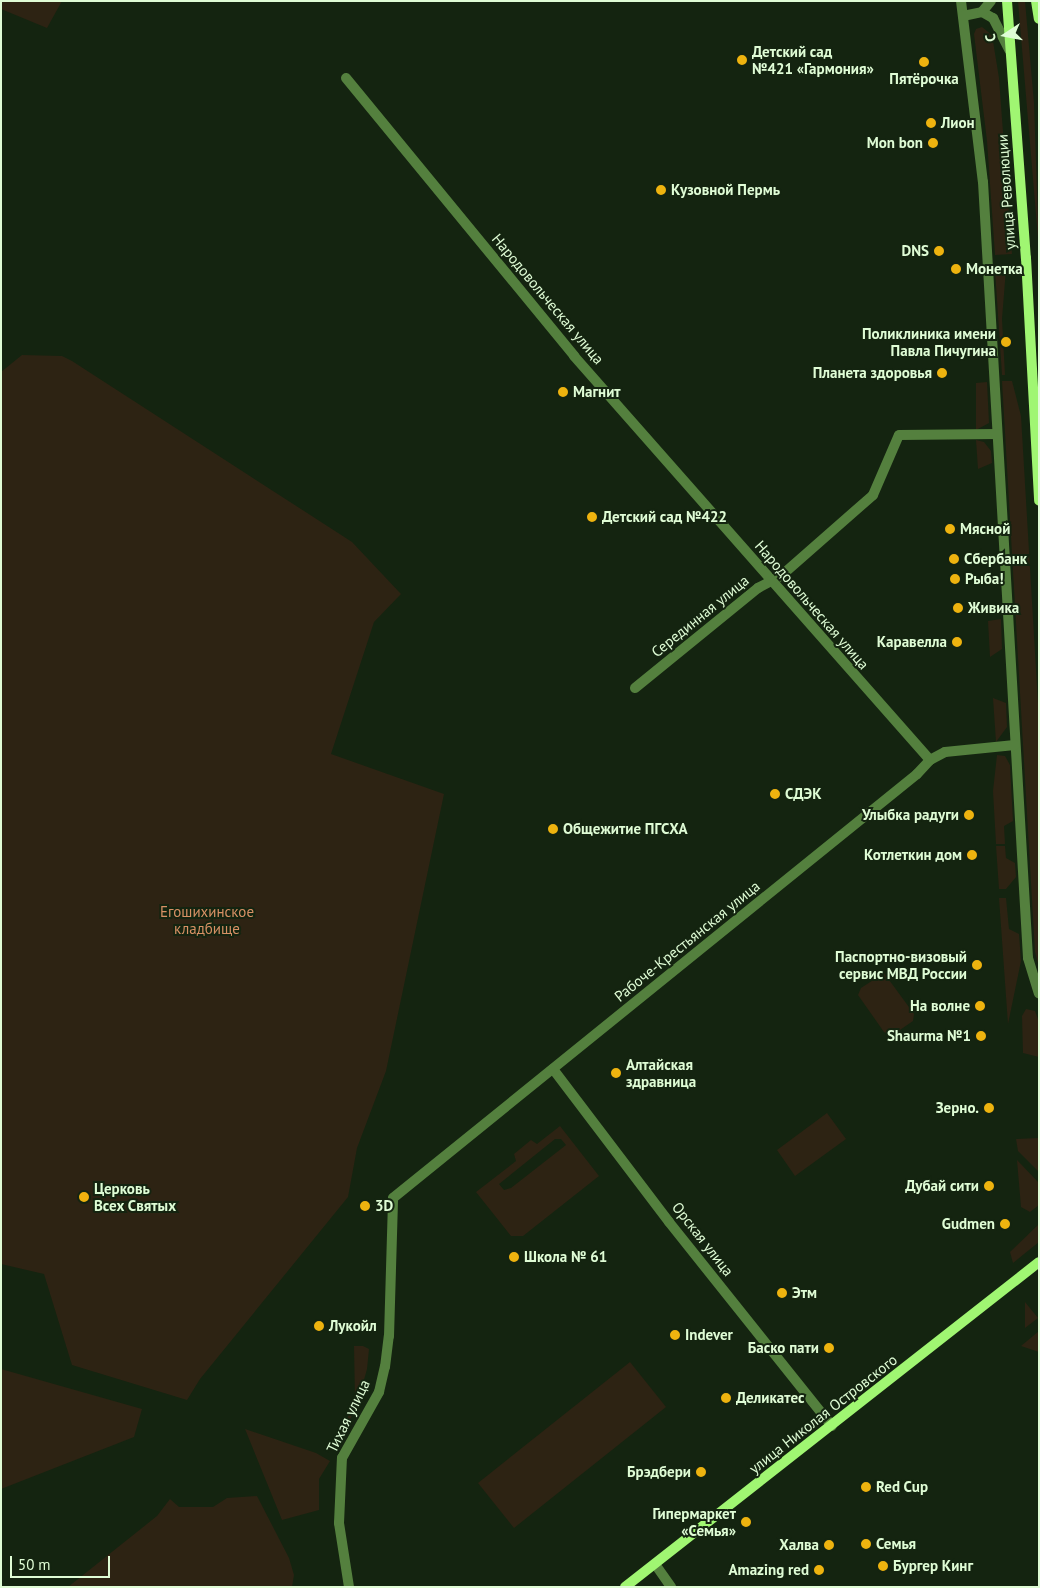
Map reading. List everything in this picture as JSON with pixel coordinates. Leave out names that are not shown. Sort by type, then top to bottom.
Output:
[{"type":"main road","name":"улица Революции","points":[[1007,1],[1039,501]]},
{"type":"main road","points":[[1036,1],[1039,19]]},
{"type":"main road","name":"улица Николая Островского","points":[[625,1587],[1039,1262]]},
{"type":"main road","points":[[1023,1275],[1039,1271]]},
{"type":"street","points":[[961,1],[983,182],[1028,958],[1039,993]]},
{"type":"street","points":[[964,16],[982,12],[992,1]]},
{"type":"street","points":[[982,12],[993,18],[1003,32],[1012,60]]},
{"type":"street","name":"Народовольческая улица","points":[[346,78],[460,215],[509,280],[930,760]]},
{"type":"street","name":"Серединная улица","points":[[635,688],[771,580],[782,575],[873,495],[899,435],[997,434]]},
{"type":"street","name":"Рабоче-Крестьянская улица","points":[[393,1198],[917,774],[930,760],[945,752],[1015,746]]},
{"type":"street","name":"Орская улица","points":[[553,1069],[673,1226],[832,1426]]},
{"type":"street","name":"Тихая улица","points":[[350,1587],[340,1523],[342,1458],[379,1392],[385,1367],[389,1336],[393,1198]]},
{"type":"street","points":[[655,1564],[671,1587]]},
{"type":"green space","points":[[1,1],[62,1],[47,28],[1,9]]},
{"type":"green space","points":[[1018,1],[1025,1],[1034,103],[1039,250]]},
{"type":"green space","points":[[982,27],[992,35],[999,78],[1012,254],[995,255],[987,141],[974,34],[976,29]]},
{"type":"green space","points":[[1006,269],[1002,319],[1005,375],[1002,375],[995,270]]},
{"type":"green space","name":"Егошихинское кладбище","points":[[22,355],[62,356],[72,361],[352,542],[401,594],[374,622],[331,754],[444,794],[386,1071],[357,1148],[348,1197],[200,1379],[187,1400],[72,1365],[44,1274],[1,1264],[1,372]]},
{"type":"green space","points":[[1002,381],[1012,381],[1021,416],[1039,720],[1039,967],[1035,952]]},
{"type":"green space","points":[[987,382],[989,423],[976,430],[976,383]]},
{"type":"green space","points":[[976,440],[984,442],[991,451],[992,463],[978,469]]},
{"type":"green space","points":[[1001,619],[1002,649],[990,657],[988,621]]},
{"type":"green space","points":[[993,698],[1006,703],[1007,727],[996,742]]},
{"type":"green space","points":[[997,755],[1005,756],[1010,765],[1013,821],[1004,826],[1005,844],[996,844],[993,791]]},
{"type":"green space","points":[[996,846],[1005,846],[1006,858],[1015,863],[1016,877],[1006,889],[999,889]]},
{"type":"green space","points":[[999,898],[1006,898],[1009,929],[1019,934],[1021,961],[1008,1024]]},
{"type":"green space","points":[[884,973],[914,1014],[913,1021],[891,1036],[884,1032],[858,995],[861,988]]},
{"type":"green space","points":[[1026,1009],[1035,1011],[1039,1022],[1039,1057],[1023,1053],[1022,1016]]},
{"type":"green space","points":[[827,1113],[846,1139],[795,1176],[777,1150]]},
{"type":"green space","points":[[560,1126],[599,1176],[523,1236],[511,1236],[476,1192],[516,1161],[514,1154],[531,1140],[537,1144]],"holes":[[[555,1139],[561,1139],[566,1145],[511,1188],[504,1190],[499,1184]]]},
{"type":"green space","points":[[1039,1138],[1039,1172],[1018,1151],[1016,1139]]},
{"type":"green space","points":[[1017,1160],[1039,1183],[1039,1205],[1030,1212],[1021,1207]]},
{"type":"green space","points":[[1039,1224],[1039,1242],[1013,1263],[1010,1252]]},
{"type":"green space","points":[[1025,1302],[1038,1318],[1025,1328]]},
{"type":"green space","points":[[1039,1331],[1039,1352],[1021,1346]]},
{"type":"green space","points":[[354,1346],[363,1346],[369,1349],[367,1369],[357,1405],[335,1450],[355,1399]]},
{"type":"green space","points":[[630,1362],[666,1407],[514,1528],[478,1483]]},
{"type":"green space","points":[[1,1369],[142,1409],[134,1437],[1,1489]]},
{"type":"green space","points":[[245,1429],[316,1453],[330,1461],[319,1479],[319,1510],[282,1520]]},
{"type":"green space","points":[[257,1496],[289,1558],[294,1575],[292,1587],[68,1587],[157,1516],[170,1499],[179,1507],[213,1507],[227,1498]]},
{"type":"place","name":"Детский сад №421 «Гармония»","points":[[742,60]]},
{"type":"place","name":"Пятёрочка","points":[[924,62]]},
{"type":"place","name":"Лион","points":[[931,123]]},
{"type":"place","name":"Mon bon","points":[[933,143]]},
{"type":"place","name":"Кузовной Пермь","points":[[661,190]]},
{"type":"place","name":"DNS","points":[[939,251]]},
{"type":"place","name":"Монетка","points":[[956,269]]},
{"type":"place","name":"Поликлиника имени Павла Пичугина","points":[[1006,342]]},
{"type":"place","name":"Планета здоровья","points":[[942,373]]},
{"type":"place","name":"Магнит","points":[[563,392]]},
{"type":"place","name":"Детский сад №422","points":[[592,517]]},
{"type":"place","name":"Мясной","points":[[950,529]]},
{"type":"place","name":"Сбербанк","points":[[954,559]]},
{"type":"place","name":"Рыба!","points":[[955,579]]},
{"type":"place","name":"Живика","points":[[958,608]]},
{"type":"place","name":"Каравелла","points":[[957,642]]},
{"type":"place","name":"СДЭК","points":[[775,794]]},
{"type":"place","name":"Улыбка радуги","points":[[969,815]]},
{"type":"place","name":"Общежитие ПГСХА","points":[[553,829]]},
{"type":"place","name":"Котлеткин дом","points":[[972,855]]},
{"type":"place","name":"Паспортно-визовый сервис МВД России","points":[[977,965]]},
{"type":"place","name":"На волне","points":[[980,1006]]},
{"type":"place","name":"Shaurma №1","points":[[981,1036]]},
{"type":"place","name":"Алтайская здравница","points":[[616,1073]]},
{"type":"place","name":"Зерно.","points":[[989,1108]]},
{"type":"place","name":"Дубай сити","points":[[989,1186]]},
{"type":"place","name":"Церковь Всех Святых","points":[[84,1197]]},
{"type":"place","name":"3D","points":[[365,1206]]},
{"type":"place","name":"Gudmen","points":[[1005,1224]]},
{"type":"place","name":"Школа № 61","points":[[514,1257]]},
{"type":"place","name":"Этм","points":[[782,1293]]},
{"type":"place","name":"Лукойл","points":[[319,1326]]},
{"type":"place","name":"Indever","points":[[675,1335]]},
{"type":"place","name":"Баско пати","points":[[829,1348]]},
{"type":"place","name":"Деликатес","points":[[726,1398]]},
{"type":"place","name":"Брэдбери","points":[[701,1472]]},
{"type":"place","name":"Red Cup","points":[[866,1487]]},
{"type":"place","name":"Гипермаркет «Семья»","points":[[746,1522]]},
{"type":"place","name":"Семья","points":[[866,1544]]},
{"type":"place","name":"Халва","points":[[829,1545]]},
{"type":"place","name":"Бургер Кинг","points":[[883,1566]]},
{"type":"place","name":"Amazing red","points":[[819,1570]]}]
